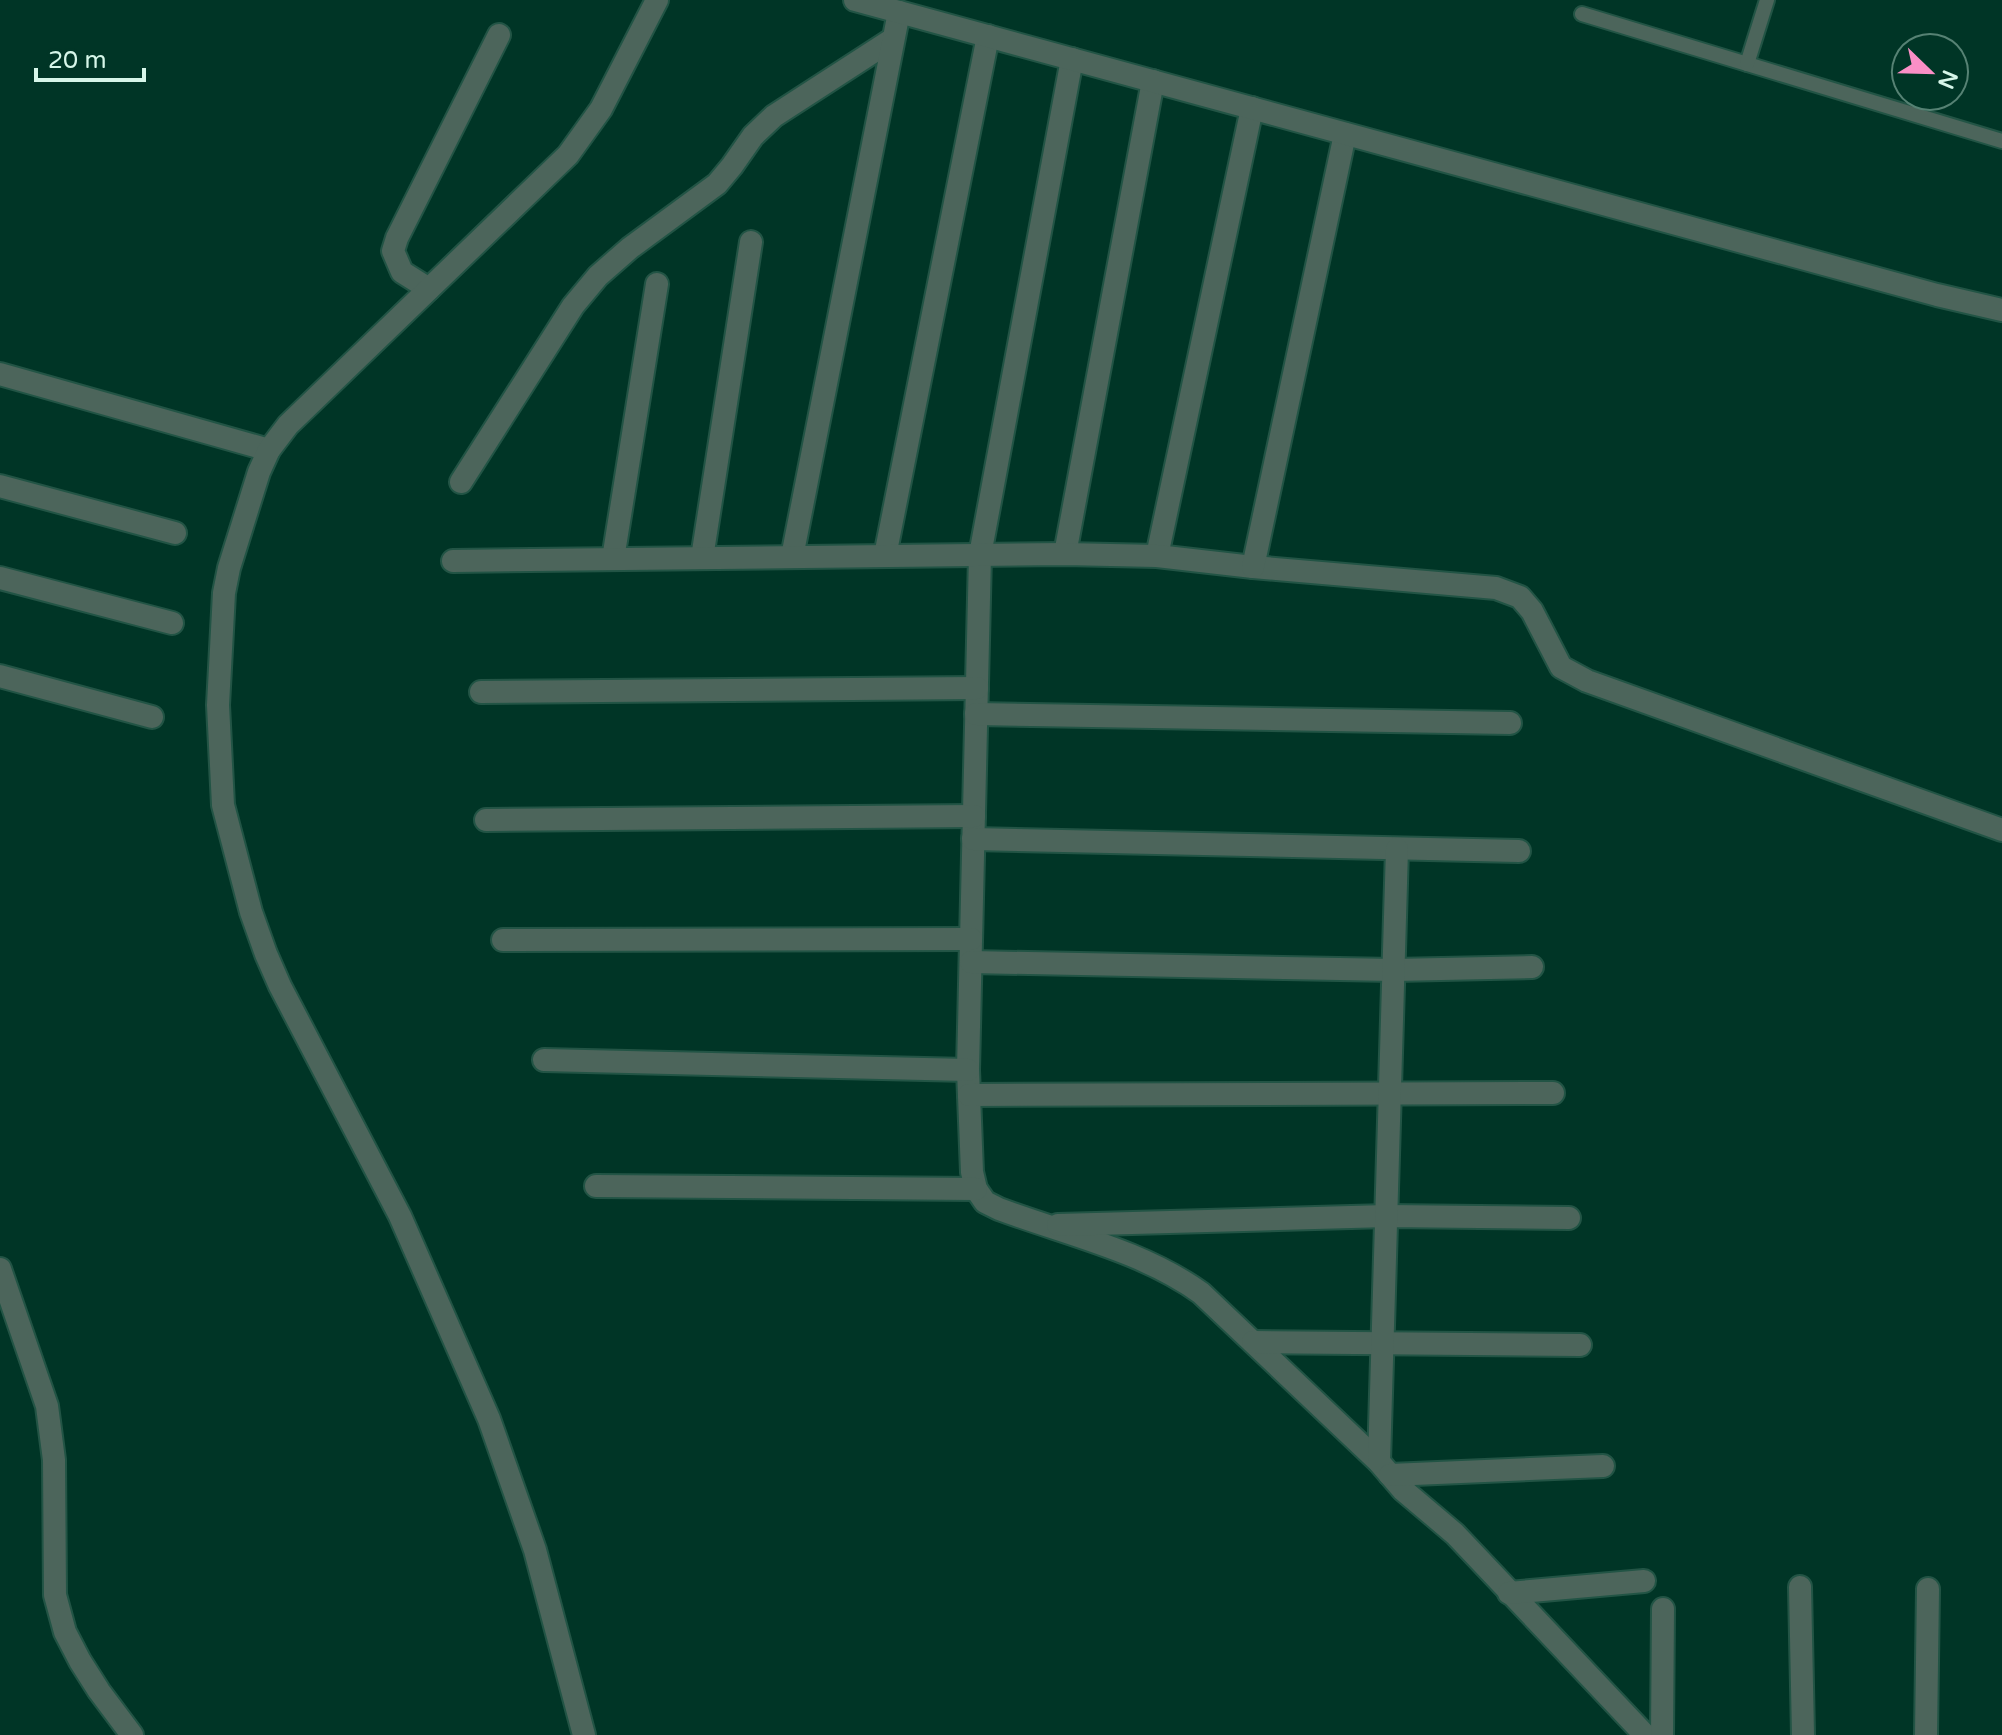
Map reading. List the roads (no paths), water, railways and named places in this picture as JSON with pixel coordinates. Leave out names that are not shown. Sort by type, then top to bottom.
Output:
[{"type":"street","points":[[584,1735],[535,1550],[489,1419],[400,1216],[280,986],[251,912],[223,805],[218,705],[224,593],[229,568],[259,472],[269,450],[288,425],[568,155],[601,109],[657,0]]},
{"type":"street","points":[[855,0],[1937,295],[2002,310]]},
{"type":"street","points":[[792,557],[899,12]]},
{"type":"street","points":[[429,289],[402,272],[393,251],[499,35]]},
{"type":"street","points":[[885,556],[988,36]]},
{"type":"street","points":[[461,482],[573,306],[598,276],[630,248],[717,184],[753,136],[774,116],[893,39]]},
{"type":"street","points":[[1072,59],[980,555],[968,1070],[972,1172],[976,1189],[985,1202],[999,1209],[1131,1256],[1184,1280],[1201,1293],[1385,1468],[1403,1490],[1455,1534],[1645,1735]]},
{"type":"street","points":[[1065,554],[1153,81]]},
{"type":"street","points":[[1157,556],[1252,108]]},
{"type":"street","points":[[1253,567],[1345,134]]},
{"type":"street","points":[[702,558],[751,242]]},
{"type":"street","points":[[613,559],[657,284]]},
{"type":"street","points":[[0,374],[269,450]]},
{"type":"street","points":[[0,486],[175,533]]},
{"type":"street","points":[[453,561],[1065,554],[1157,556],[1496,588],[1520,597],[1532,611],[1561,667],[1572,674],[2002,830]]},
{"type":"street","points":[[0,578],[172,623]]},
{"type":"street","points":[[0,676],[152,717]]},
{"type":"street","points":[[481,692],[977,688]]},
{"type":"street","points":[[976,714],[1510,723]]},
{"type":"street","points":[[486,820],[974,816]]},
{"type":"street","points":[[973,839],[1519,851]]},
{"type":"street","points":[[1385,1468],[1383,1343],[1397,849]]},
{"type":"street","points":[[503,940],[971,939]]},
{"type":"street","points":[[971,962],[1394,970],[1532,967]]},
{"type":"street","points":[[544,1060],[968,1070]]},
{"type":"street","points":[[969,1095],[1553,1093]]},
{"type":"street","points":[[596,1186],[976,1189]]},
{"type":"street","points":[[1042,1225],[1387,1216],[1569,1218]]},
{"type":"street","points":[[0,1269],[47,1406],[54,1460],[55,1595],[65,1632],[99,1691],[132,1735]]},
{"type":"street","points":[[1253,1342],[1580,1345]]},
{"type":"street","points":[[1385,1468],[1603,1466]]},
{"type":"street","points":[[1509,1593],[1644,1581]]},
{"type":"street","points":[[1800,1587],[1803,1735]]},
{"type":"street","points":[[1926,1735],[1928,1589]]},
{"type":"street","points":[[1662,1735],[1663,1609]]},
{"type":"lane","points":[[1747,64],[1767,0]]},
{"type":"lane","points":[[1582,14],[2002,141]]}]
